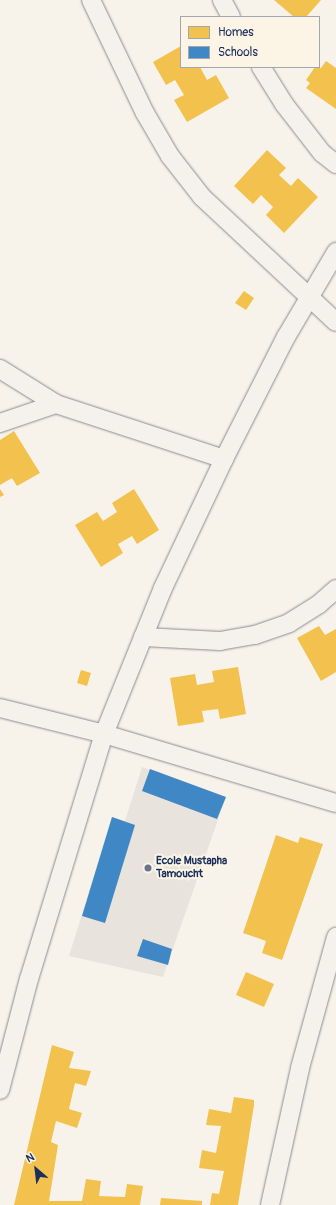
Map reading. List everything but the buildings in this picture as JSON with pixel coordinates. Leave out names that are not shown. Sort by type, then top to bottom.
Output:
[{"type":"street","points":[[91,0],[142,106],[170,156],[202,196],[308,298],[336,322]]},
{"type":"street","points":[[222,0],[230,16]]},
{"type":"street","points":[[262,68],[308,135],[322,153],[336,164]]},
{"type":"street","points":[[0,1090],[31,971],[104,734],[163,588],[224,459],[308,298],[336,252]]},
{"type":"street","points":[[0,368],[56,404],[224,459]]},
{"type":"street","points":[[0,423],[56,404]]},
{"type":"street","points":[[144,637],[220,641],[255,635],[289,623],[319,604],[336,589]]},
{"type":"street","points":[[0,708],[104,734],[336,803]]},
{"type":"street","points":[[270,1205],[309,1031],[336,937]]},
{"type":"shaded area","name":"Ecole Mustapha Tamoucht","points":[[142,767],[226,797],[163,977],[69,956],[112,817],[125,821]]},
{"type":"place","name":"Ecole Mustapha Tamoucht","points":[[148,868]]}]
